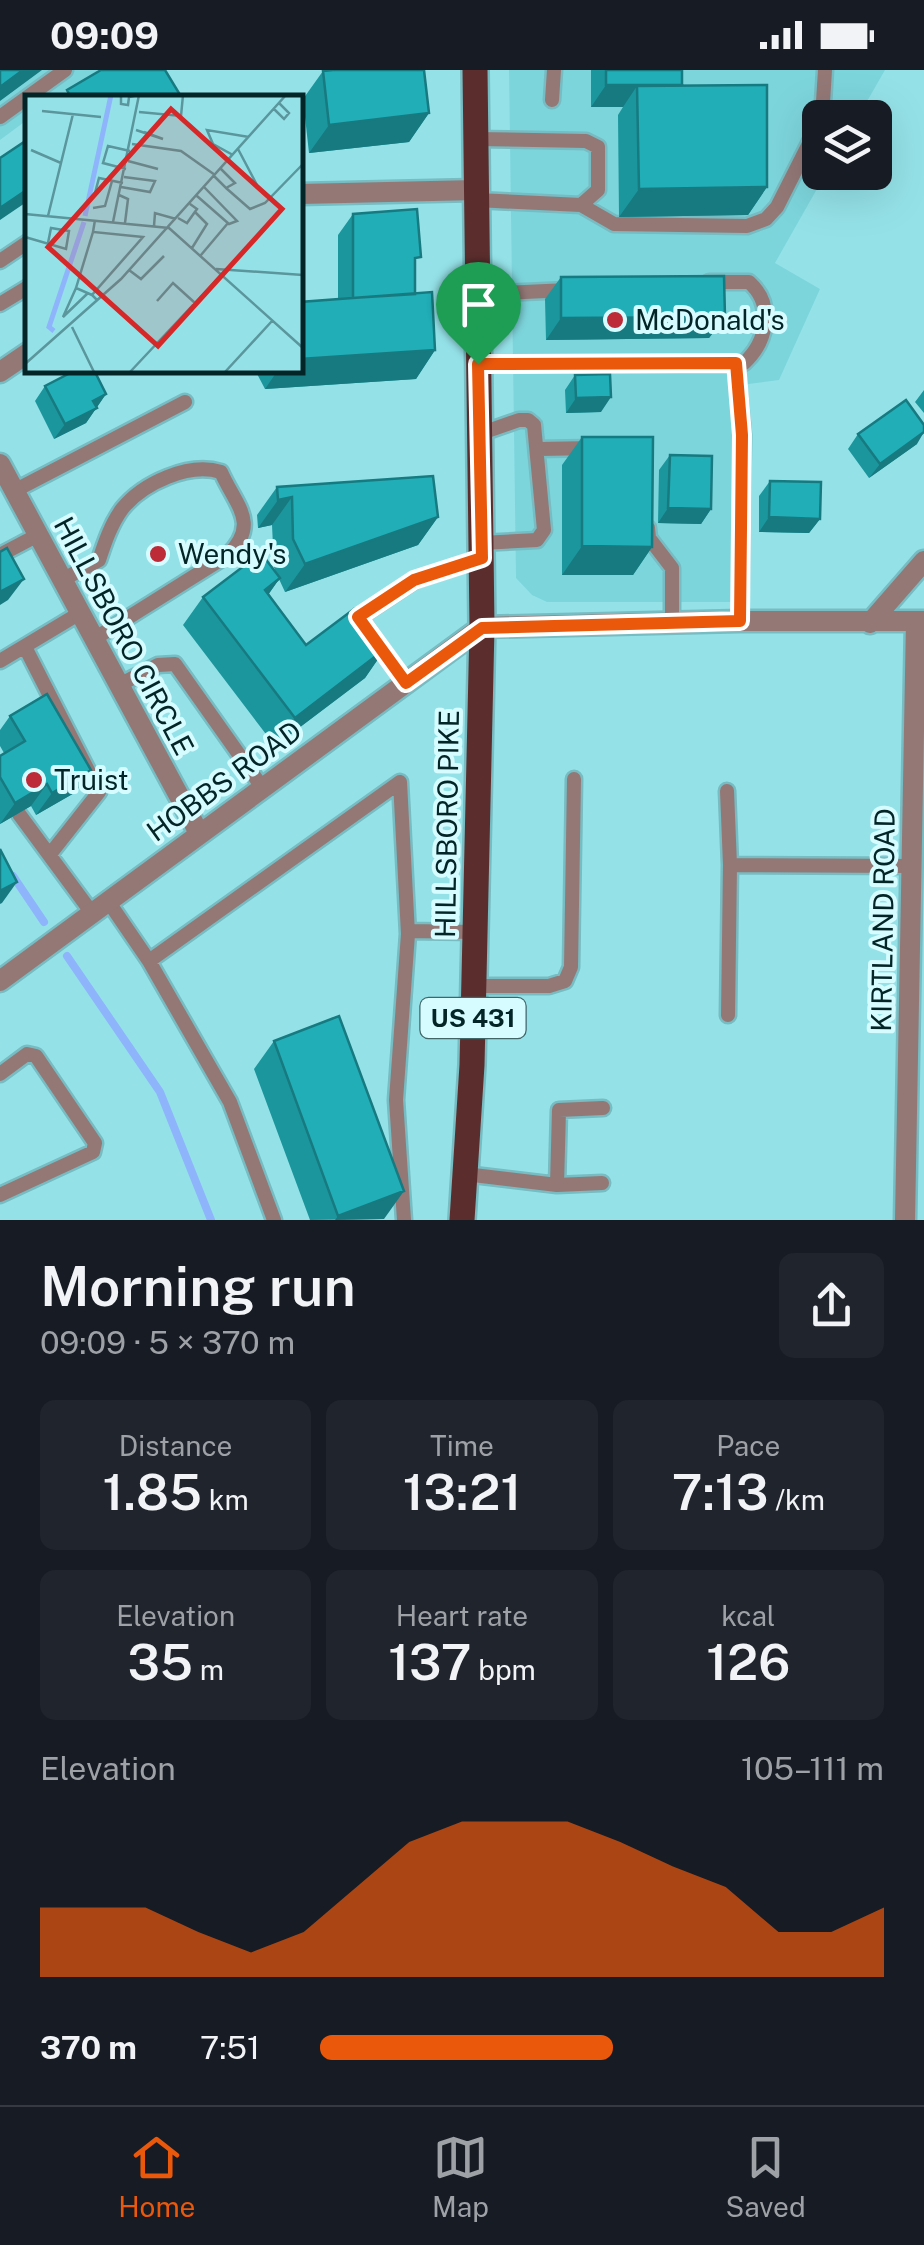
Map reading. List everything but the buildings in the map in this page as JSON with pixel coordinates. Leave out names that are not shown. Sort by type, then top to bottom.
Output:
[{"type":"main road","name":"HILLSBORO PIKE","points":[[462,1220],[475,932],[482,628],[475,70]]},
{"type":"street","points":[[302,194],[476,195]]},
{"type":"street","points":[[0,372],[25,356]]},
{"type":"street","name":"HILLSBORO CIRCLE","points":[[0,464],[199,833]]},
{"type":"street","points":[[870,623],[924,561]]},
{"type":"street","points":[[482,628],[920,621]]},
{"type":"street","name":"KIRTLAND ROAD","points":[[905,1220],[920,621]]},
{"type":"street","name":"HOBBS ROAD","points":[[0,981],[482,628]]},
{"type":"lane","points":[[30,95],[65,70]]},
{"type":"lane","points":[[552,100],[554,70]]},
{"type":"lane","points":[[823,100],[825,70]]},
{"type":"lane","points":[[0,117],[25,99]]},
{"type":"lane","points":[[476,138],[586,141],[598,147],[598,190],[581,206]]},
{"type":"lane","points":[[476,195],[581,206],[614,224],[746,226],[766,219],[777,208],[802,157]]},
{"type":"lane","points":[[0,261],[25,244]]},
{"type":"lane","points":[[478,364],[744,363],[758,350],[766,314],[760,291],[749,282],[688,283]]},
{"type":"lane","points":[[478,294],[592,288]]},
{"type":"lane","points":[[0,304],[25,289]]},
{"type":"lane","points":[[736,363],[742,435],[740,621]]},
{"type":"lane","points":[[14,491],[185,402]]},
{"type":"lane","points":[[406,683],[358,617],[414,580],[481,550],[537,540],[544,530],[534,425],[528,420],[514,421],[480,434]]},
{"type":"lane","points":[[539,449],[614,448]]},
{"type":"lane","points":[[62,580],[100,560],[110,529],[123,508],[144,490],[182,471],[206,468],[221,472],[246,522],[243,540],[228,555],[94,640]]},
{"type":"lane","points":[[647,505],[649,538],[672,568],[672,624]]},
{"type":"lane","points":[[0,554],[38,535]]},
{"type":"lane","points":[[0,661],[80,613]]},
{"type":"lane","points":[[24,647],[99,792],[51,854]]},
{"type":"lane","points":[[119,685],[158,664],[175,664],[262,787]]},
{"type":"lane","points":[[473,986],[549,986],[565,981],[571,968],[574,779]]},
{"type":"lane","points":[[149,961],[400,782],[408,931],[396,1100],[404,1220]]},
{"type":"lane","points":[[727,791],[728,1015]]},
{"type":"lane","points":[[19,814],[149,961],[230,1102],[274,1220]]},
{"type":"lane","points":[[730,864],[912,866]]},
{"type":"lane","points":[[408,931],[475,932]]},
{"type":"lane","points":[[0,1074],[27,1054],[36,1056],[95,1143],[93,1152],[0,1195]]},
{"type":"lane","points":[[557,1185],[558,1110],[603,1108]]},
{"type":"lane","points":[[464,1174],[557,1185],[602,1183]]},
{"type":"shaded area","points":[[0,70],[98,70],[63,95],[25,95],[25,121],[0,140]]},
{"type":"shaded area","points":[[509,70],[885,70],[868,100],[802,100],[802,190],[816,190],[775,263],[820,289],[779,380],[734,386],[733,602],[547,602],[532,595],[516,578]]},
{"type":"waterway","points":[[13,876],[44,922]]},
{"type":"waterway","points":[[67,956],[160,1092],[211,1220]]},
{"type":"place","name":"McDonald's","points":[[615,320]]},
{"type":"place","name":"Wendy's","points":[[158,554]]},
{"type":"place","name":"Truist","points":[[34,780]]},
{"type":"route","points":[[736,363],[742,435],[740,621],[482,628],[406,683],[358,617],[414,580],[482,558],[478,364],[736,363]]}]
